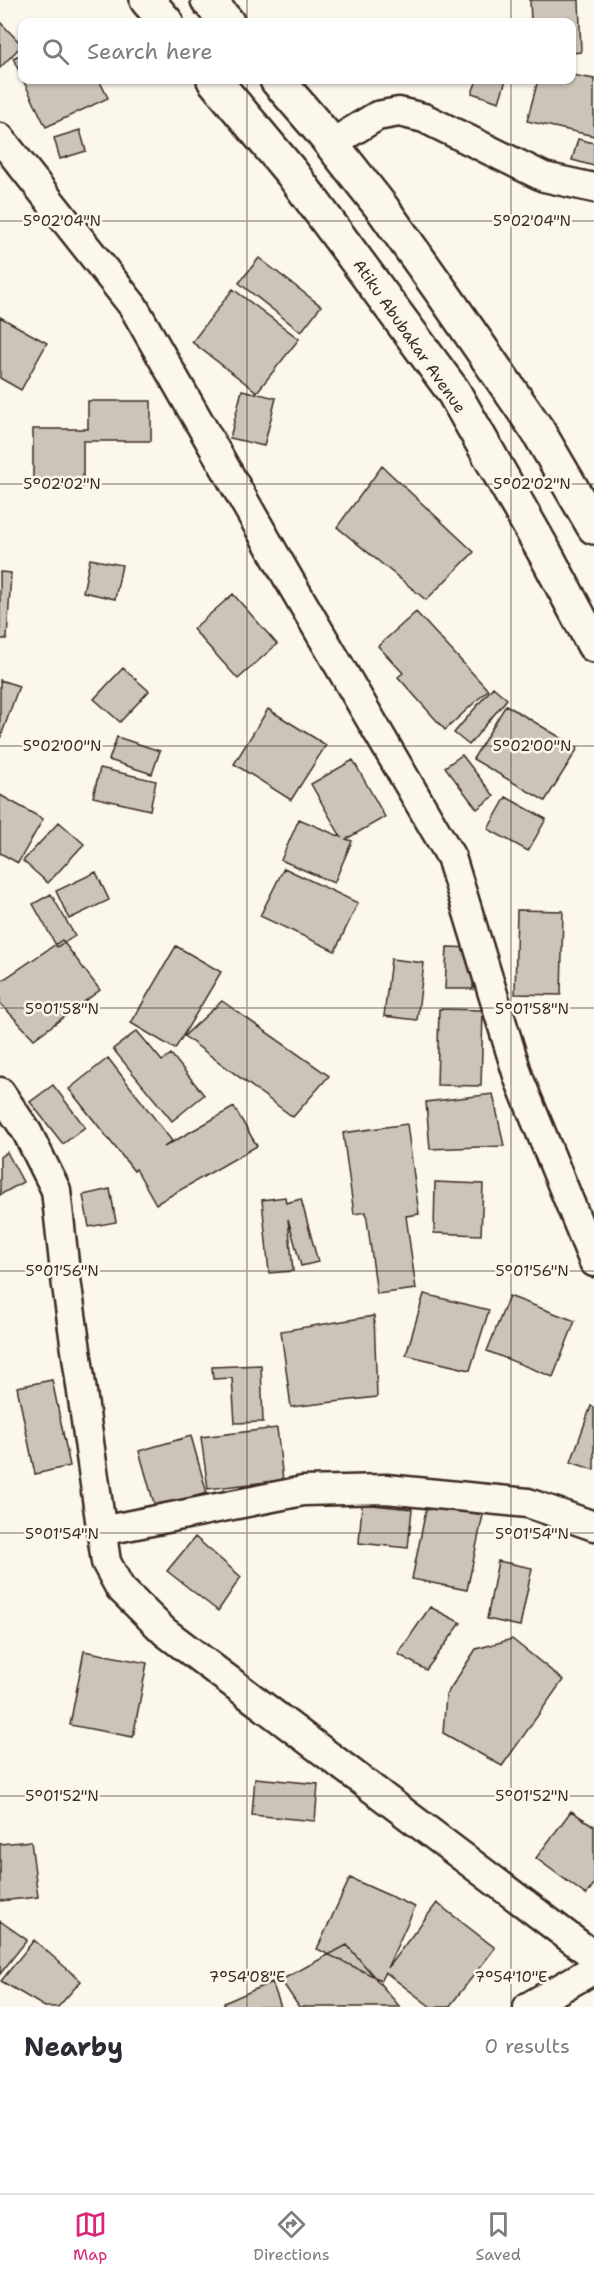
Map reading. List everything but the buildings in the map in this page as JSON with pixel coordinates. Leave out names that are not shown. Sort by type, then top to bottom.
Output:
[{"type":"main road","points":[[147,0],[163,18]]},
{"type":"main road","points":[[208,0],[224,18]]},
{"type":"main road","name":"Atiku Abubakar Avenue","points":[[217,84],[291,172],[453,391],[545,553],[594,645]]},
{"type":"main road","points":[[280,84],[382,208],[538,431],[594,527]]},
{"type":"street","points":[[331,144],[377,116],[399,112],[424,118],[544,177],[594,188]]},
{"type":"street","points":[[0,138],[133,306],[282,568],[451,857],[519,1079],[594,1262]]},
{"type":"street","points":[[0,1092],[27,1132],[56,1190],[65,1272],[101,1531],[106,1562],[120,1587],[165,1632],[594,1956]]},
{"type":"street","points":[[101,1531],[303,1491],[386,1489],[528,1503],[594,1526]]},
{"type":"street","points":[[528,2007],[594,1969]]}]
